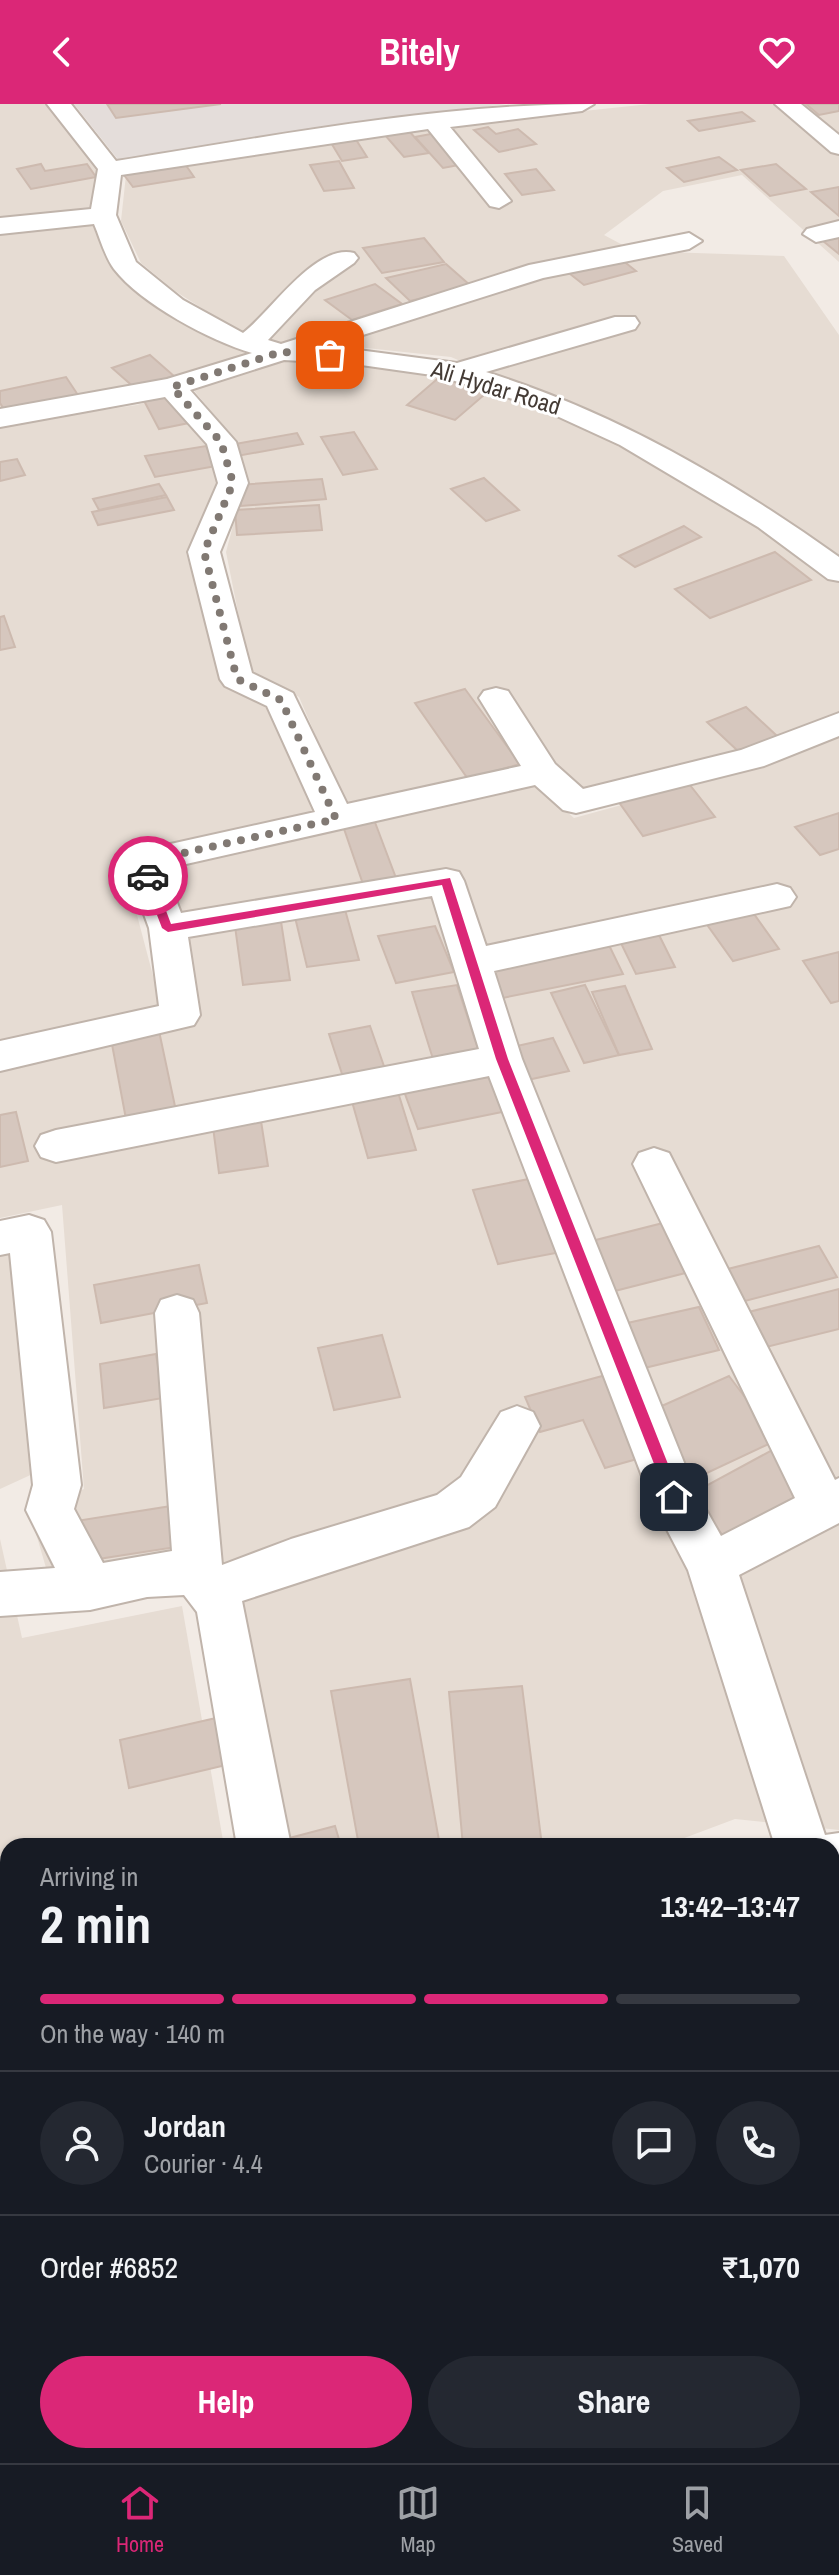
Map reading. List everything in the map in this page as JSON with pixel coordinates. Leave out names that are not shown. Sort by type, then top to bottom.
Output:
[{"type":"street","points":[[0,226],[103,215],[110,169],[59,104]]},
{"type":"street","points":[[110,169],[582,104]]},
{"type":"street","points":[[787,104],[839,147]]},
{"type":"street","points":[[434,122],[499,201]]},
{"type":"street","name":"Ali Hydar Road","points":[[103,215],[125,266],[174,306],[233,339],[281,352],[354,356],[457,372],[545,400],[630,439],[769,521],[839,572]]},
{"type":"street","points":[[2,414],[172,387],[538,271],[689,241]]},
{"type":"street","points":[[250,343],[306,284],[345,258]]},
{"type":"street","points":[[457,372],[625,323]]},
{"type":"street","points":[[172,387],[221,442],[233,483],[204,552],[237,679],[281,700],[336,819]]},
{"type":"street","points":[[496,698],[542,772],[576,802],[752,758],[839,724]]},
{"type":"street","points":[[0,1056],[180,1015],[168,928],[143,862],[542,772]]},
{"type":"street","points":[[168,928],[446,881],[470,963],[489,1008],[502,1059],[674,1497],[711,1565],[799,1838]]},
{"type":"street","points":[[470,963],[777,897]]},
{"type":"street","points":[[56,1146],[502,1059]]},
{"type":"street","points":[[654,1164],[832,1503],[711,1565]]},
{"type":"street","points":[[0,1238],[29,1232],[57,1485],[50,1510],[90,1588]]},
{"type":"street","points":[[177,1313],[204,1584]]},
{"type":"street","points":[[204,1584],[452,1512],[478,1492],[517,1426]]},
{"type":"street","points":[[0,1594],[90,1588],[182,1571],[204,1584],[221,1609],[263,1838]]},
{"type":"shaded area","points":[[0,104],[51,104],[101,168],[94,212],[0,221]]},
{"type":"shaded area","points":[[74,104],[506,104],[343,125],[120,162]]},
{"type":"shaded area","points":[[650,104],[839,104],[839,262],[742,175],[663,191],[604,235],[634,251],[784,256],[839,335],[839,569],[617,428],[451,357],[338,345],[286,344],[239,332],[175,291],[141,263],[121,221],[126,175],[404,130]]},
{"type":"shaded area","points":[[93,221],[111,264],[152,299],[208,337],[263,353],[155,386],[0,410],[0,231]]},
{"type":"shaded area","points":[[286,359],[436,373],[530,400],[611,440],[770,533],[839,582],[839,716],[758,747],[582,793],[554,764],[346,806],[299,697],[250,672],[226,552],[242,492],[240,446],[191,387]]},
{"type":"shaded area","points":[[170,395],[211,449],[218,488],[186,553],[222,678],[271,706],[319,812],[123,862],[161,1006],[0,1042],[0,425],[137,405]]},
{"type":"shaded area","points":[[839,735],[839,1830],[735,1819],[684,1838],[269,1838],[215,1570],[56,1602],[30,1513],[84,1489],[62,1205],[0,1218],[0,1070],[196,1020],[160,867],[535,784],[574,818],[746,771]]},
{"type":"shaded area","points":[[22,1248],[37,1472],[0,1489],[0,1253]]},
{"type":"shaded area","points":[[0,1539],[22,1638],[182,1606],[223,1838],[0,1838]]},
{"type":"building","points":[[107,104],[221,104],[116,118]]},
{"type":"building","points":[[806,104],[839,104],[839,111],[819,115]]},
{"type":"building","points":[[742,112],[754,121],[699,131],[688,121]]},
{"type":"building","points":[[488,127],[496,134],[518,129],[536,144],[499,152],[474,130]]},
{"type":"building","points":[[408,130],[429,153],[404,157],[384,134]]},
{"type":"building","points":[[436,133],[464,164],[443,168],[415,137]]},
{"type":"building","points":[[355,138],[367,157],[342,161],[330,141]]},
{"type":"building","points":[[719,157],[737,170],[684,182],[667,168]]},
{"type":"building","points":[[339,161],[354,188],[324,191],[310,165]]},
{"type":"building","points":[[41,164],[45,171],[87,164],[96,177],[31,189],[17,169]]},
{"type":"building","points":[[185,164],[194,177],[133,187],[124,175]]},
{"type":"building","points":[[776,164],[806,189],[770,196],[741,170]]},
{"type":"building","points":[[536,169],[554,190],[522,195],[505,174]]},
{"type":"building","points":[[839,187],[839,216],[811,192]]},
{"type":"building","points":[[839,232],[839,254],[817,236]]},
{"type":"building","points":[[424,238],[444,262],[382,273],[363,248]]},
{"type":"building","points":[[617,256],[636,271],[584,285],[565,270]]},
{"type":"building","points":[[446,264],[471,286],[410,301],[386,278]]},
{"type":"building","points":[[375,284],[402,304],[352,320],[325,300]]},
{"type":"building","points":[[150,355],[174,376],[136,389],[112,368]]},
{"type":"building","points":[[443,374],[491,389],[455,420],[407,405]]},
{"type":"building","points":[[66,377],[78,395],[5,411],[0,403],[0,391]]},
{"type":"building","points":[[171,392],[189,423],[159,429],[142,397]]},
{"type":"building","points":[[354,432],[377,469],[343,475],[321,437]]},
{"type":"building","points":[[297,433],[303,444],[237,456],[230,445]]},
{"type":"building","points":[[206,446],[216,466],[155,477],[145,456]]},
{"type":"building","points":[[17,459],[25,475],[0,481],[0,462]]},
{"type":"building","points":[[484,478],[519,510],[486,521],[451,489]]},
{"type":"building","points":[[322,479],[326,499],[241,506],[238,485]]},
{"type":"building","points":[[159,484],[166,495],[99,510],[93,499]]},
{"type":"building","points":[[167,497],[174,510],[98,525],[92,512]]},
{"type":"building","points":[[319,505],[322,530],[237,535],[235,510]]},
{"type":"building","points":[[684,526],[701,537],[635,567],[619,556]]},
{"type":"building","points":[[775,552],[811,580],[710,618],[675,589]]},
{"type":"building","points":[[4,616],[15,647],[0,650],[0,617]]},
{"type":"building","points":[[465,689],[520,764],[468,779],[415,703]]},
{"type":"building","points":[[746,707],[777,736],[738,751],[707,722]]},
{"type":"building","points":[[686,780],[715,817],[643,836],[616,798]]},
{"type":"building","points":[[839,813],[839,849],[820,855],[795,827]]},
{"type":"building","points":[[373,817],[396,878],[363,884],[342,823]]},
{"type":"building","points":[[344,906],[359,960],[307,967],[294,913]]},
{"type":"building","points":[[749,907],[779,949],[733,961],[703,919]]},
{"type":"building","points":[[280,915],[290,980],[243,985],[234,919]]},
{"type":"building","points":[[435,926],[454,972],[396,983],[378,936]]},
{"type":"building","points":[[655,927],[675,967],[636,974],[616,933]]},
{"type":"building","points":[[607,941],[623,974],[492,1000],[477,966]]},
{"type":"building","points":[[839,952],[839,1001],[831,1003],[803,961]]},
{"type":"building","points":[[457,985],[479,1052],[433,1059],[412,992]]},
{"type":"building","points":[[585,985],[619,1055],[584,1063],[551,993]]},
{"type":"building","points":[[625,986],[652,1049],[619,1055],[592,992]]},
{"type":"building","points":[[370,1026],[386,1072],[344,1080],[329,1034]]},
{"type":"building","points":[[159,1031],[176,1111],[126,1119],[111,1039]]},
{"type":"building","points":[[553,1038],[569,1071],[518,1082],[503,1049]]},
{"type":"building","points":[[490,1069],[507,1111],[418,1129],[402,1086]]},
{"type":"building","points":[[397,1089],[416,1150],[368,1158],[351,1098]]},
{"type":"building","points":[[16,1112],[28,1161],[0,1167],[0,1115]]},
{"type":"building","points":[[261,1121],[268,1166],[219,1173],[213,1127]]},
{"type":"building","points":[[534,1178],[561,1252],[498,1264],[473,1190]]},
{"type":"building","points":[[671,1221],[697,1270],[603,1294],[580,1244]]},
{"type":"building","points":[[819,1246],[837,1277],[733,1304],[716,1272]]},
{"type":"building","points":[[199,1265],[207,1303],[101,1323],[94,1285]]},
{"type":"building","points":[[839,1289],[839,1329],[750,1351],[733,1316]]},
{"type":"building","points":[[699,1307],[719,1350],[632,1371],[614,1326]]},
{"type":"building","points":[[382,1335],[400,1397],[334,1410],[318,1348]]},
{"type":"building","points":[[156,1354],[163,1398],[104,1408],[100,1364]]},
{"type":"building","points":[[606,1375],[644,1457],[605,1468],[583,1420],[540,1432],[525,1397]]},
{"type":"building","points":[[729,1376],[777,1440],[692,1480],[646,1413]]},
{"type":"building","points":[[776,1448],[810,1489],[724,1537],[691,1494]]},
{"type":"building","points":[[184,1504],[189,1545],[79,1562],[76,1521]]},
{"type":"building","points":[[410,1679],[439,1838],[358,1838],[331,1691]]},
{"type":"building","points":[[522,1686],[541,1838],[462,1838],[449,1692]]},
{"type":"building","points":[[216,1718],[226,1765],[129,1788],[120,1740]]},
{"type":"building","points":[[335,1826],[339,1838],[289,1838]]},
{"type":"way so far","points":[[148,876],[143,862],[336,819],[281,700],[237,679],[204,552],[233,483],[221,442],[172,387],[281,352],[330,355]]},
{"type":"route","points":[[148,876],[168,928],[446,881],[470,963],[489,1008],[502,1059],[674,1497]]}]
